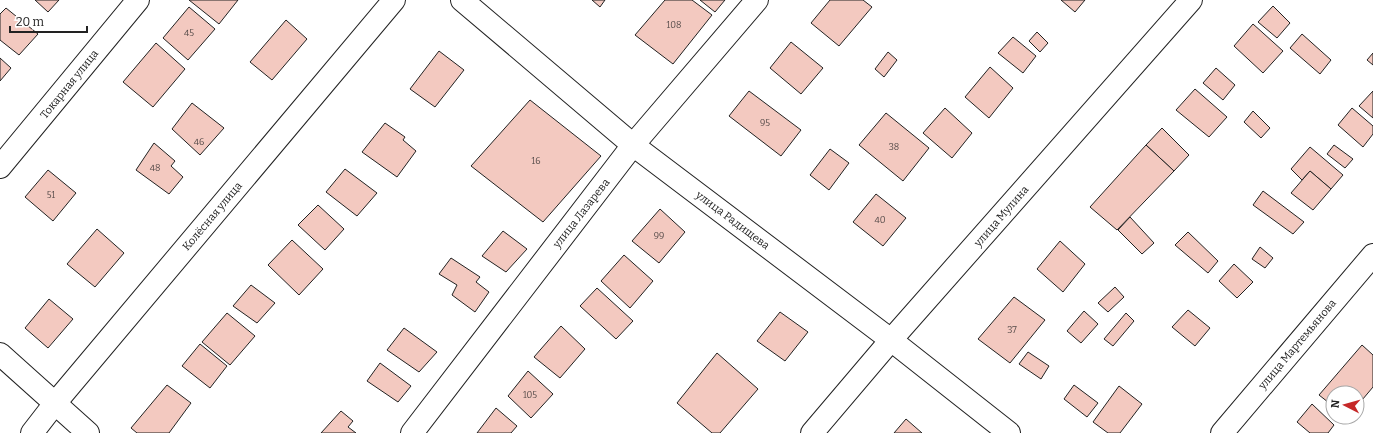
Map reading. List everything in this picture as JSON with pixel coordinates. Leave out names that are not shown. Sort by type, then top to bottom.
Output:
[{"type":"street","name":"Токарная улица","points":[[0,167],[138,0]]},
{"type":"street","name":"Колёсная улица","points":[[32,433],[56,402],[394,0]]},
{"type":"street","name":"улица Радищева","points":[[462,0],[633,145],[891,340],[1010,433]]},
{"type":"street","name":"улица Лазарева","points":[[412,433],[633,145],[757,0]]},
{"type":"street","name":"улица Мулина","points":[[812,433],[891,340],[1191,0]]},
{"type":"street","name":"улица Мартемьянова","points":[[1222,433],[1373,255]]},
{"type":"street","points":[[0,354],[56,402],[88,433]]},
{"type":"building","points":[[35,0],[59,0],[48,12]]},
{"type":"building","points":[[189,0],[238,0],[219,24]]},
{"type":"building","points":[[592,0],[605,0],[600,7]]},
{"type":"building","points":[[665,0],[692,0],[712,15],[673,64],[635,35]]},
{"type":"building","points":[[700,0],[725,0],[715,12]]},
{"type":"building","points":[[830,0],[863,0],[872,7],[839,46],[811,23]]},
{"type":"building","points":[[1061,0],[1085,0],[1075,12]]},
{"type":"building","points":[[1273,6],[1290,23],[1277,38],[1258,22]]},
{"type":"building","points":[[189,7],[215,29],[188,60],[163,38]]},
{"type":"building","points":[[6,8],[38,34],[19,55],[0,40],[0,14]]},
{"type":"building","points":[[286,20],[307,39],[272,80],[250,62]]},
{"type":"building","points":[[1253,24],[1283,51],[1263,73],[1234,46]]},
{"type":"building","points":[[1037,32],[1048,43],[1040,52],[1029,41]]},
{"type":"building","points":[[1302,34],[1331,60],[1320,74],[1290,48]]},
{"type":"building","points":[[1013,37],[1036,56],[1023,73],[998,53]]},
{"type":"building","points":[[791,42],[823,68],[801,94],[770,68]]},
{"type":"building","points":[[156,43],[185,69],[153,107],[123,82]]},
{"type":"building","points":[[439,51],[464,70],[435,107],[410,89]]},
{"type":"building","points":[[888,52],[897,60],[884,77],[875,69]]},
{"type":"building","points":[[1373,53],[1373,65],[1367,60]]},
{"type":"building","points":[[0,58],[11,68],[0,81]]},
{"type":"building","points":[[990,67],[1013,88],[989,118],[965,97]]},
{"type":"building","points":[[1216,68],[1235,85],[1223,100],[1203,83]]},
{"type":"building","points":[[1195,89],[1227,117],[1209,137],[1176,110]]},
{"type":"building","points":[[749,91],[801,130],[781,156],[729,116]]},
{"type":"building","points":[[1373,91],[1373,118],[1359,106]]},
{"type":"building","points":[[530,100],[601,156],[543,222],[471,166]]},
{"type":"building","points":[[192,103],[224,128],[200,155],[172,129]]},
{"type":"building","points":[[945,108],[972,133],[952,158],[923,133]]},
{"type":"building","points":[[1352,108],[1373,126],[1373,134],[1363,147],[1338,125]]},
{"type":"building","points":[[1253,111],[1270,128],[1261,138],[1244,122]]},
{"type":"building","points":[[886,113],[929,148],[903,181],[859,145]]},
{"type":"building","points":[[385,123],[405,137],[403,140],[416,151],[397,177],[362,152]]},
{"type":"building","points":[[1162,128],[1189,155],[1174,171],[1146,145]]},
{"type":"building","points":[[154,143],[175,161],[171,166],[183,177],[169,194],[136,170]]},
{"type":"building","points":[[1146,145],[1174,171],[1117,230],[1090,207]]},
{"type":"building","points":[[1334,145],[1353,159],[1345,168],[1327,154]]},
{"type":"building","points":[[1310,147],[1343,175],[1331,189],[1310,171],[1302,180],[1291,169]]},
{"type":"building","points":[[830,149],[849,163],[829,190],[810,175]]},
{"type":"building","points":[[345,169],[377,193],[357,216],[326,192]]},
{"type":"building","points":[[48,170],[76,193],[53,221],[25,197]]},
{"type":"building","points":[[1310,171],[1331,189],[1313,210],[1291,193]]},
{"type":"building","points":[[1263,191],[1304,222],[1293,234],[1253,205]]},
{"type":"building","points":[[876,194],[906,218],[883,246],[853,222]]},
{"type":"building","points":[[318,205],[344,229],[325,250],[298,225]]},
{"type":"building","points":[[660,209],[685,232],[659,263],[632,241]]},
{"type":"building","points":[[1130,217],[1154,243],[1142,254],[1118,230]]},
{"type":"building","points":[[97,229],[124,253],[95,287],[67,264]]},
{"type":"building","points":[[503,231],[527,249],[506,272],[482,256]]},
{"type":"building","points":[[1188,232],[1218,261],[1208,273],[1175,245]]},
{"type":"building","points":[[292,240],[323,269],[299,295],[268,265]]},
{"type":"building","points":[[1060,241],[1085,264],[1063,292],[1037,269]]},
{"type":"building","points":[[1260,247],[1273,258],[1265,268],[1252,259]]},
{"type":"building","points":[[624,255],[653,281],[630,308],[601,281]]},
{"type":"building","points":[[451,258],[480,277],[476,282],[489,292],[475,312],[452,295],[457,285],[439,274]]},
{"type":"building","points":[[1234,264],[1253,282],[1237,298],[1219,281]]},
{"type":"building","points":[[251,285],[275,303],[257,323],[233,306]]},
{"type":"building","points":[[1115,287],[1124,297],[1108,312],[1098,303]]},
{"type":"building","points":[[597,288],[633,321],[616,339],[580,306]]},
{"type":"building","points":[[1014,297],[1045,320],[1010,363],[978,339]]},
{"type":"building","points":[[49,299],[73,319],[48,348],[25,328]]},
{"type":"building","points":[[1188,310],[1210,328],[1195,346],[1172,327]]},
{"type":"building","points":[[1084,311],[1098,324],[1081,343],[1067,331]]},
{"type":"building","points":[[780,312],[808,332],[785,361],[757,341]]},
{"type":"building","points":[[227,313],[255,336],[230,365],[202,342]]},
{"type":"building","points":[[1126,313],[1134,321],[1113,346],[1104,339]]},
{"type":"building","points":[[561,326],[585,349],[560,378],[534,357]]},
{"type":"building","points":[[404,328],[437,352],[419,372],[387,350]]},
{"type":"building","points":[[200,344],[227,366],[210,388],[182,366]]},
{"type":"building","points":[[1362,345],[1373,355],[1373,387],[1365,396],[1365,385],[1328,385]]},
{"type":"building","points":[[1028,352],[1049,366],[1041,379],[1019,364]]},
{"type":"building","points":[[717,353],[758,389],[720,433],[712,433],[677,403]]},
{"type":"building","points":[[380,363],[411,386],[398,402],[367,381]]},
{"type":"building","points":[[528,371],[553,394],[531,418],[508,396]]},
{"type":"building","points":[[167,385],[191,403],[169,433],[137,433],[131,428]]},
{"type":"building","points":[[1074,385],[1098,403],[1087,417],[1064,399]]},
{"type":"building","points":[[1119,386],[1142,404],[1120,433],[1108,433],[1093,422]]},
{"type":"building","points":[[1325,388],[1325,400],[1319,395]]},
{"type":"building","points":[[1312,404],[1325,416],[1325,425],[1334,425],[1328,433],[1310,433],[1297,422]]},
{"type":"building","points":[[496,408],[517,426],[511,433],[477,433]]},
{"type":"building","points":[[341,411],[353,421],[348,427],[356,433],[321,433]]},
{"type":"building","points":[[906,419],[922,433],[894,433]]}]
